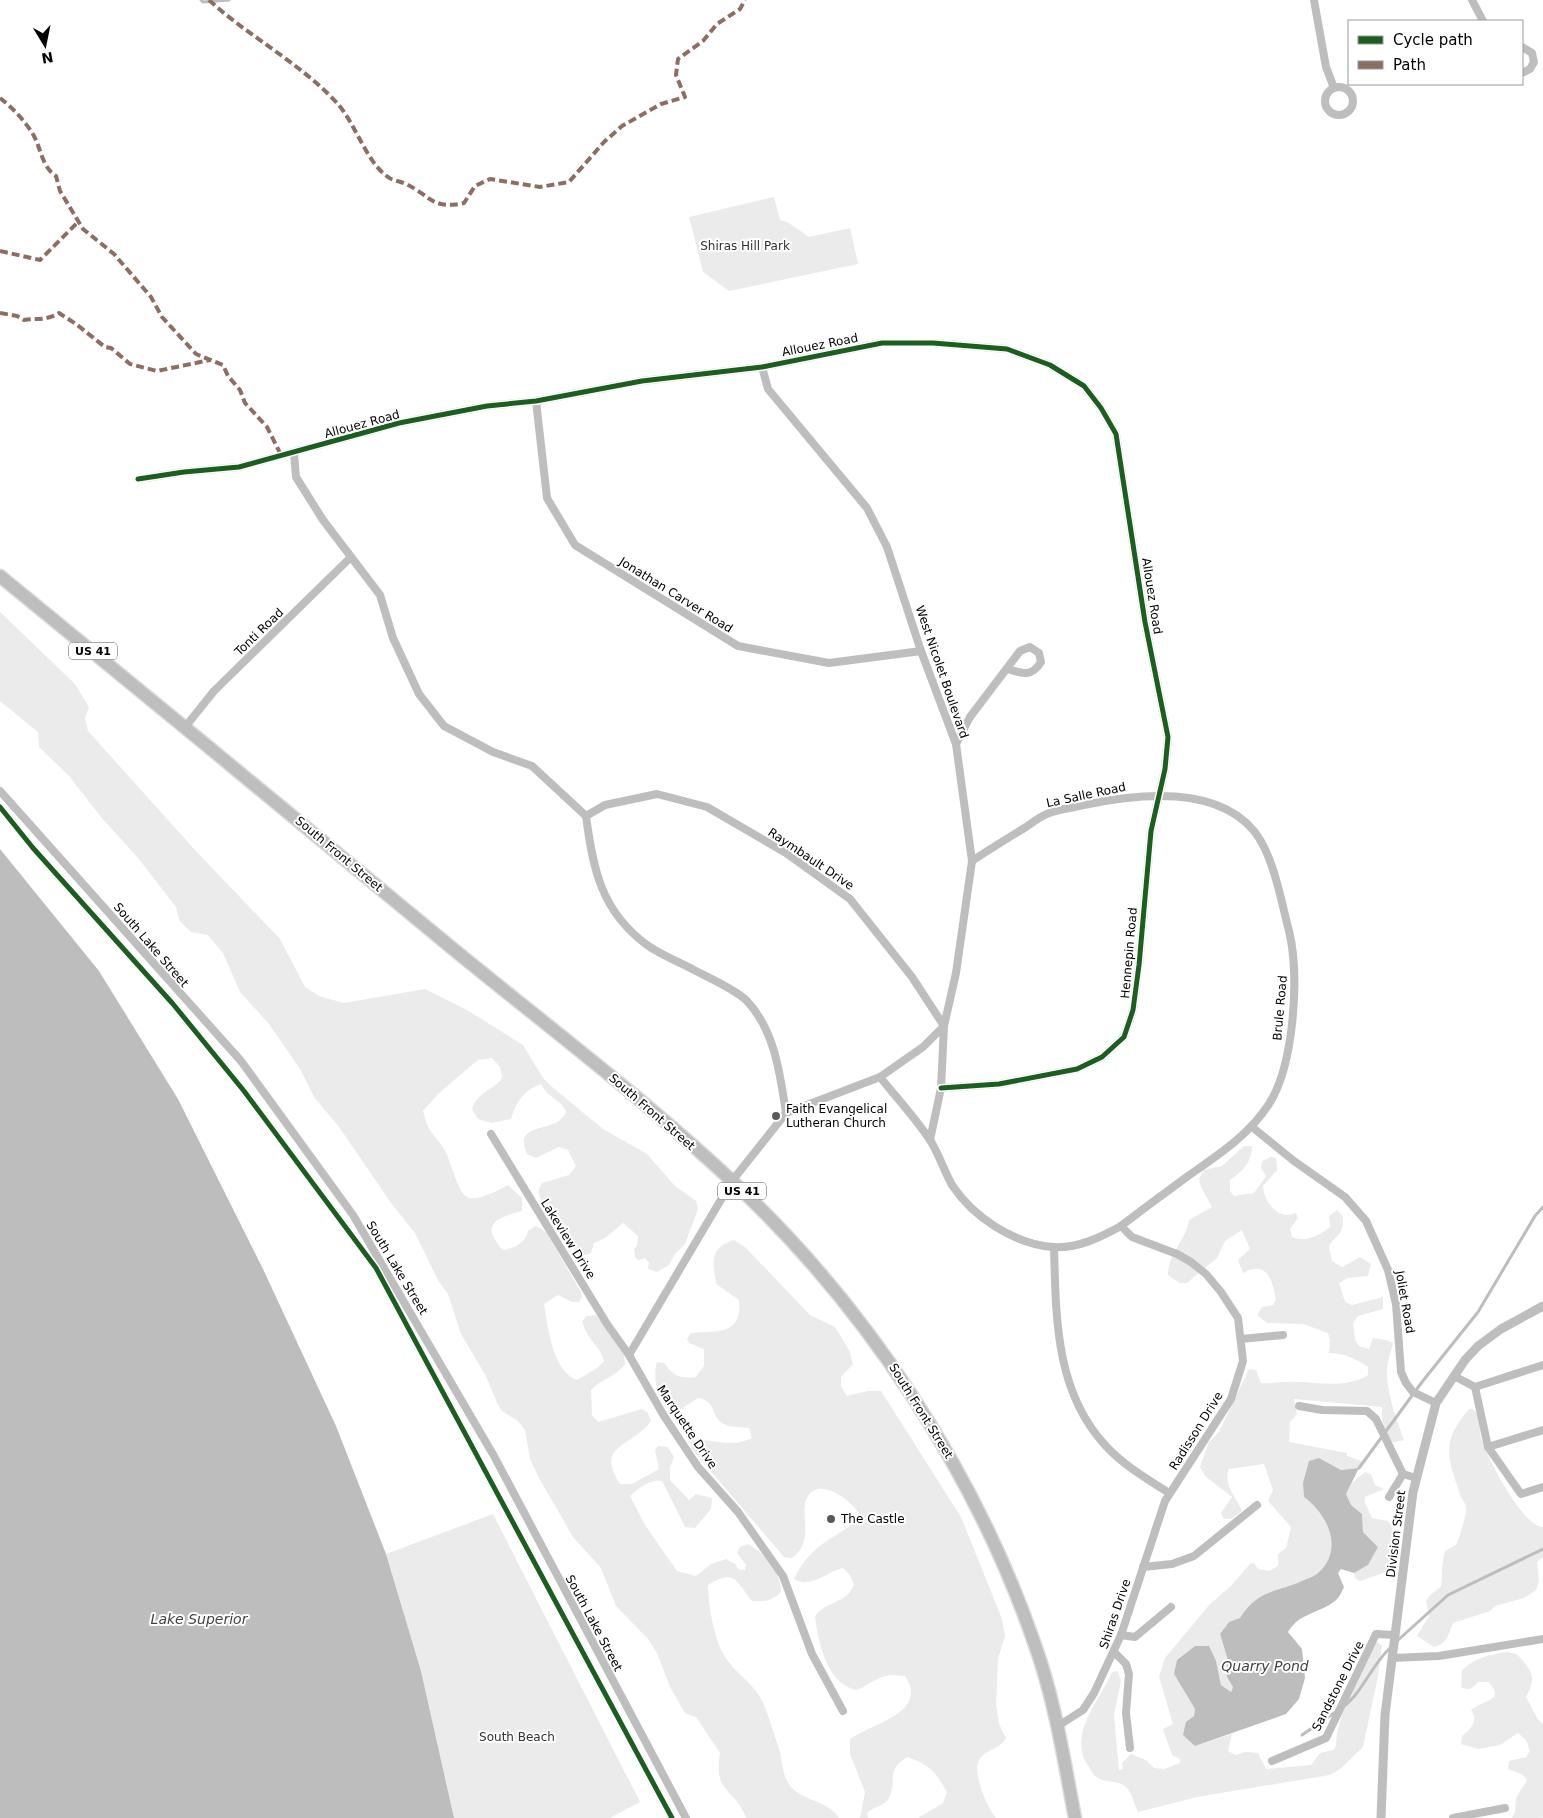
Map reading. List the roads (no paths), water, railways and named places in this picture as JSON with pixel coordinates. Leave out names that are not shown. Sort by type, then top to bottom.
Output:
[{"type":"highway","name":"South Front Street","points":[[0,576],[186,726],[617,1081],[732,1181],[800,1249],[888,1360],[948,1455],[1005,1566],[1036,1647],[1058,1726],[1076,1818]]},
{"type":"street","points":[[1314,0],[1326,67],[1334,88]]},
{"type":"street","points":[[1472,0],[1482,20]]},
{"type":"street","points":[[1523,48],[1532,53],[1534,62],[1530,69],[1523,72]]},
{"type":"street","name":"Allouez Road","points":[[138,479],[184,472],[239,467],[399,423],[487,406],[536,402],[642,381],[762,367],[882,343],[933,343],[1007,349],[1050,365],[1084,386],[1101,408],[1116,434],[1145,622],[1168,737],[1165,770],[1158,795]]},
{"type":"street","name":"West Nicolet Boulevard","points":[[762,367],[768,389],[867,508],[887,547],[921,651],[956,744],[972,861],[956,974],[944,1026],[941,1088],[930,1140]]},
{"type":"street","name":"Jonathan Carver Road","points":[[536,402],[547,498],[575,545],[738,646],[829,664],[921,651]]},
{"type":"street","points":[[294,453],[296,477],[309,500],[380,595],[393,638],[419,694],[444,726],[493,752],[532,766],[586,816],[591,857],[603,892],[614,913],[648,945],[745,999],[759,1016],[774,1046],[786,1113]]},
{"type":"street","name":"Tonti Road","points":[[186,726],[214,691],[351,558]]},
{"type":"street","points":[[956,744],[970,717],[1008,669]]},
{"type":"street","name":"South Lake Street","points":[[0,791],[240,1061],[352,1215],[494,1456],[686,1818]]},
{"type":"street","name":"Raymbault Drive","points":[[586,816],[605,805],[657,794],[707,807],[786,853],[850,899],[912,977],[944,1026]]},
{"type":"street","name":"La Salle Road","points":[[972,861],[1048,813],[1118,798],[1158,795]]},
{"type":"street","name":"Hennepin Road","points":[[941,1088],[999,1084],[1077,1069],[1102,1057],[1124,1037],[1133,1010],[1151,831],[1158,795]]},
{"type":"street","name":"Brule Road","points":[[1121,1226],[1229,1147],[1252,1127],[1270,1103],[1280,1084],[1286,1060],[1292,1019],[1295,960],[1280,895],[1264,848],[1242,818],[1225,809],[1204,802],[1158,795]]},
{"type":"street","points":[[629,1354],[732,1181],[786,1113],[880,1077],[911,1057],[944,1026]]},
{"type":"street","points":[[880,1077],[930,1140],[952,1184],[966,1202],[996,1227],[1016,1237],[1054,1247],[1093,1240],[1121,1226]]},
{"type":"street","name":"Joliet Road","points":[[1252,1127],[1294,1161],[1345,1197],[1366,1221],[1388,1270],[1396,1304],[1401,1372],[1406,1384],[1413,1392],[1436,1403]]},
{"type":"street","name":"Lakeview Drive","points":[[491,1134],[602,1315],[629,1354]]},
{"type":"street","name":"Radisson Drive","points":[[1121,1226],[1132,1237],[1177,1254],[1191,1262],[1206,1274],[1232,1306],[1238,1318],[1243,1361],[1231,1399],[1186,1471],[1169,1493]]},
{"type":"street","points":[[1054,1247],[1058,1338],[1061,1358],[1073,1393],[1094,1432],[1105,1445],[1143,1477],[1169,1493]]},
{"type":"street","name":"Division Street","points":[[1381,1818],[1385,1715],[1395,1635],[1416,1478],[1436,1403],[1454,1376],[1478,1346],[1501,1329],[1543,1306]]},
{"type":"street","points":[[1241,1339],[1283,1335]]},
{"type":"street","name":"Marquette Drive","points":[[629,1354],[664,1416],[698,1467],[738,1512],[783,1576],[812,1654],[843,1711]]},
{"type":"street","points":[[1475,1388],[1543,1365]]},
{"type":"street","points":[[1454,1376],[1475,1388],[1488,1447],[1521,1494],[1543,1487]]},
{"type":"street","points":[[1299,1406],[1322,1410],[1366,1411],[1376,1419],[1402,1474],[1416,1478]]},
{"type":"street","points":[[1488,1447],[1543,1430]]},
{"type":"street","points":[[1389,1497],[1402,1474]]},
{"type":"street","name":"Shiras Drive","points":[[1058,1726],[1083,1710],[1094,1693],[1114,1652],[1169,1493]]},
{"type":"street","points":[[1143,1567],[1172,1564],[1194,1556],[1257,1505]]},
{"type":"street","points":[[1121,1635],[1135,1637],[1171,1607]]},
{"type":"street","name":"Sandstone Drive","points":[[1272,1761],[1326,1738],[1376,1634],[1395,1635]]},
{"type":"street","points":[[1392,1658],[1439,1656],[1543,1639]]},
{"type":"street","points":[[1114,1652],[1126,1664],[1128,1674],[1126,1713],[1130,1748]]},
{"type":"street","points":[[1453,1818],[1505,1808]]},
{"type":"water","name":"Lake Superior","points":[[0,849],[99,971],[178,1099],[263,1269],[336,1426],[386,1554],[421,1671],[454,1818],[0,1818]]},
{"type":"water","name":"Quarry Pond","points":[[1319,1458],[1341,1470],[1359,1468],[1346,1494],[1351,1505],[1362,1514],[1363,1532],[1378,1547],[1368,1565],[1354,1573],[1341,1569],[1338,1573],[1344,1587],[1336,1600],[1298,1621],[1288,1632],[1302,1649],[1305,1678],[1299,1699],[1286,1714],[1195,1746],[1183,1735],[1186,1722],[1194,1716],[1195,1709],[1174,1674],[1177,1660],[1195,1646],[1209,1646],[1216,1661],[1221,1685],[1231,1692],[1233,1687],[1227,1677],[1227,1657],[1220,1634],[1229,1622],[1240,1618],[1247,1608],[1261,1596],[1314,1576],[1326,1564],[1332,1543],[1330,1532],[1320,1513],[1304,1497],[1303,1483],[1309,1461]]},
{"type":"waterway","points":[[201,0],[203,2],[229,0]]},
{"type":"waterway","points":[[1359,1468],[1422,1382],[1478,1312],[1535,1216],[1543,1207]]},
{"type":"waterway","points":[[1397,1641],[1448,1595],[1543,1549]]},
{"type":"waterway","points":[[1344,1706],[1356,1694],[1391,1647]]},
{"type":"waterway","points":[[1302,1735],[1337,1711]]},
{"type":"place","name":"Faith Evangelical Lutheran Church","points":[[776,1116]]},
{"type":"place","name":"The Castle","points":[[831,1519]]},
{"type":"park label","name":"Shiras Hill Park","points":[[745,246]]},
{"type":"park label","name":"South Beach","points":[[517,1737]]}]
